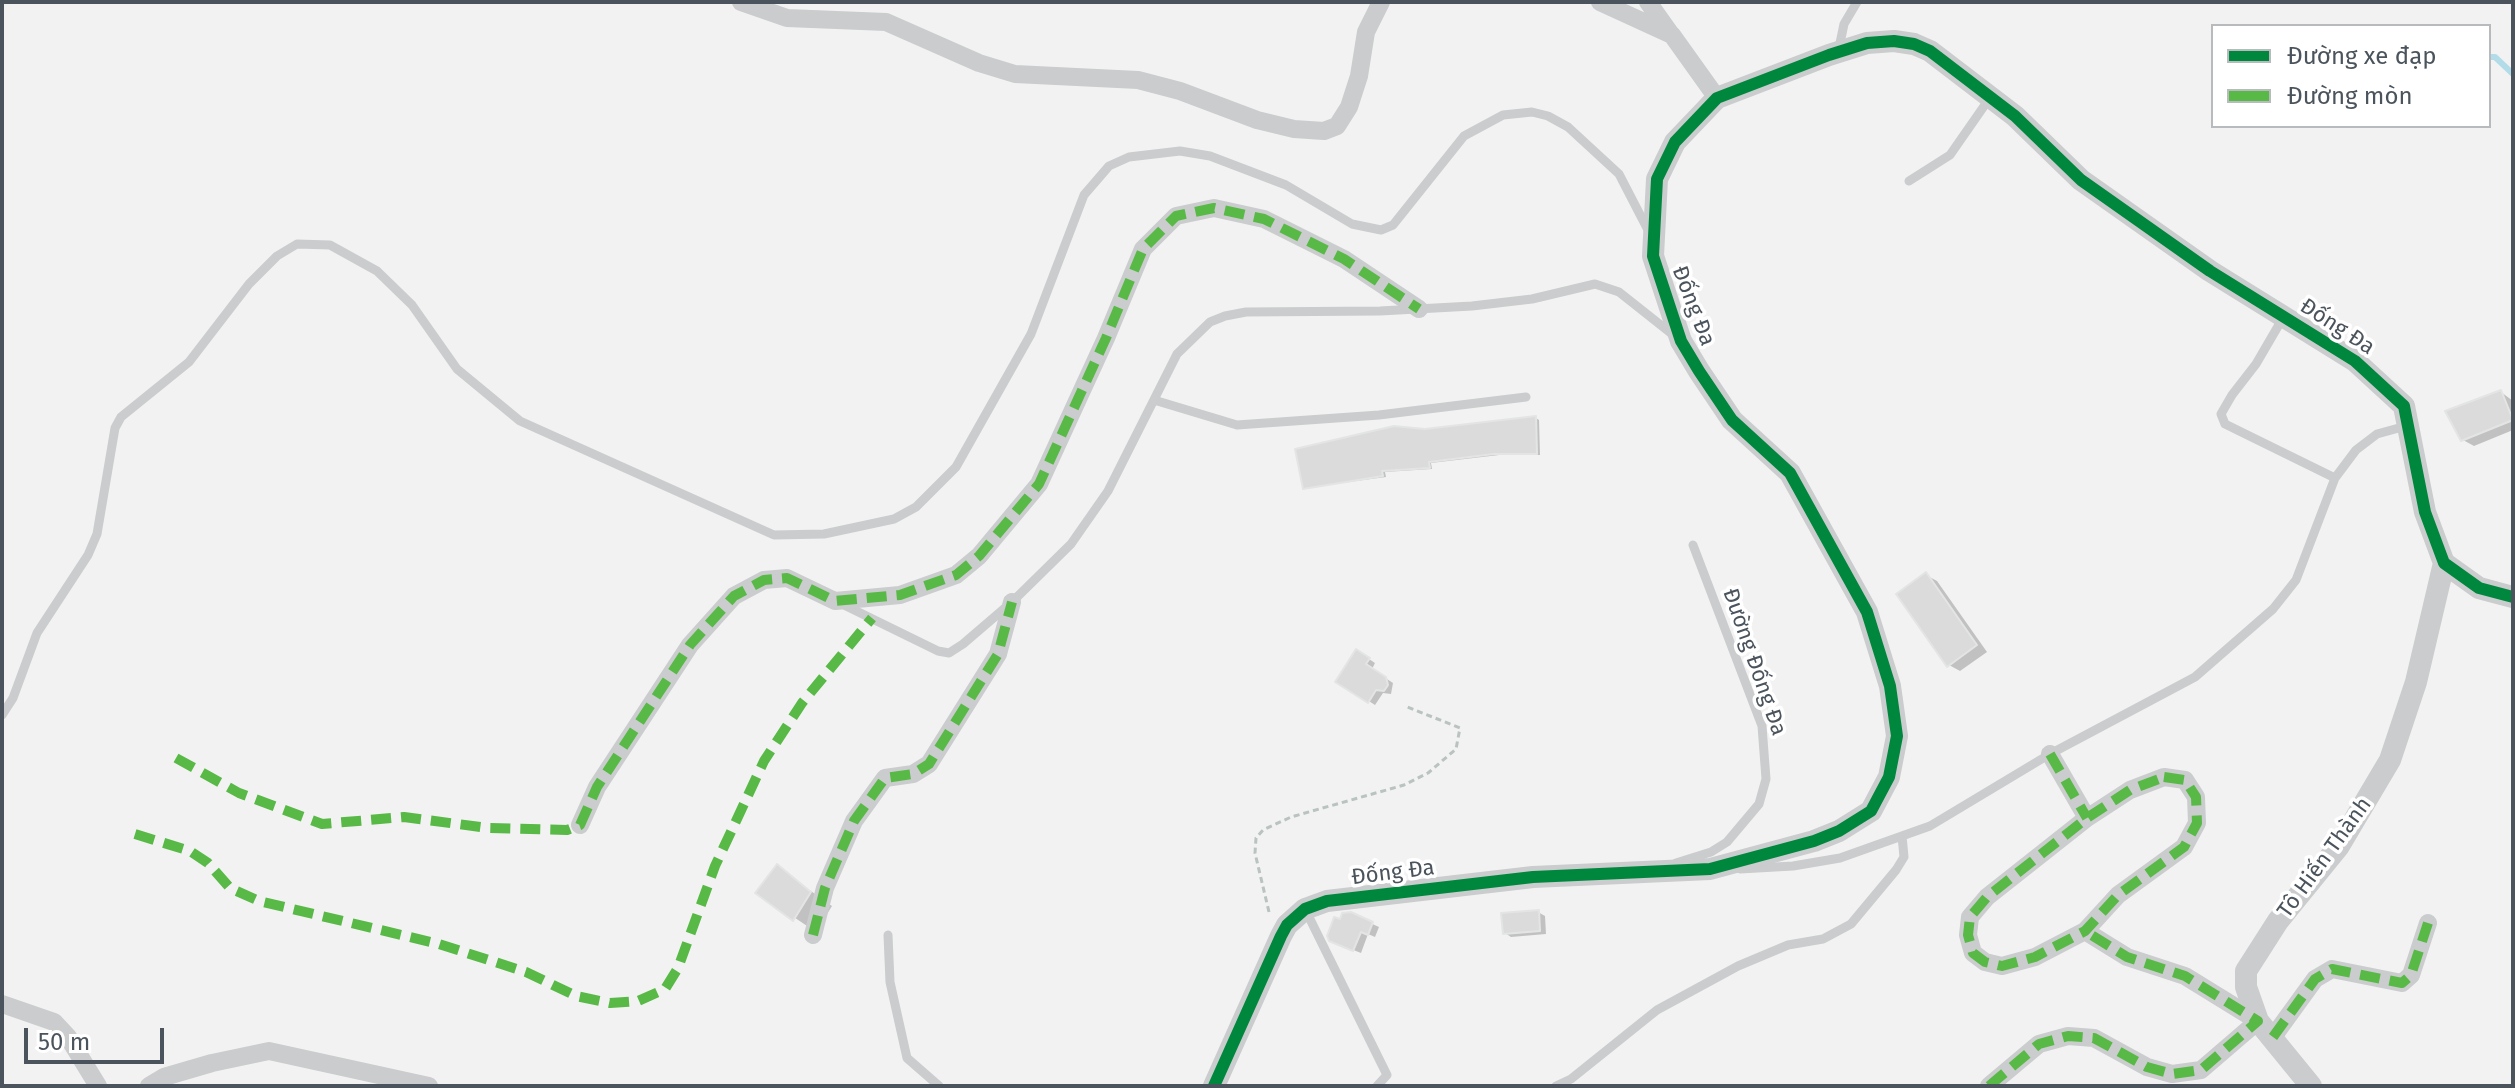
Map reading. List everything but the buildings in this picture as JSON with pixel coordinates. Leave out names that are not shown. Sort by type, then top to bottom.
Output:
[{"type":"street","points":[[741,2],[787,18],[886,22],[979,63],[1015,74],[1148,82],[1257,120],[1324,131],[1337,126],[1349,107],[1359,76],[1366,32],[1381,2]]},
{"type":"street","points":[[1600,2],[1672,35]]},
{"type":"street","points":[[1648,2],[1717,98]]},
{"type":"street","name":"Đống Đa","points":[[1305,909],[1327,901],[1533,877],[1710,869],[1814,841],[1839,831],[1871,811],[1889,777],[1897,736],[1888,675],[1859,598],[1790,473],[1732,420],[1681,341],[1653,256],[1657,179],[1675,142],[1717,98],[1867,43],[1914,44],[1953,66],[1991,96],[2081,180],[2210,271],[2336,347],[2377,378],[2404,406],[2425,512],[2444,563]]},
{"type":"street","points":[[580,825],[597,787],[690,645],[719,608],[764,580],[787,578],[835,601],[900,595],[956,575],[1006,528],[1039,484],[1143,249],[1176,216],[1214,208],[1264,219],[1344,259],[1419,309]]},
{"type":"street","points":[[2444,563],[2479,588],[2513,597]]},
{"type":"street","name":"Tô Hiến Thành","points":[[2311,1086],[2265,1029],[2246,987],[2246,971],[2278,921],[2339,846],[2390,760],[2416,682],[2444,563]]},
{"type":"street","points":[[813,935],[825,888],[854,821],[885,778],[913,774],[929,764],[998,654],[1012,602]]},
{"type":"street","points":[[2050,754],[2087,818]]},
{"type":"street","points":[[2164,777],[2185,780],[2196,797],[2197,823],[2184,847],[2118,895],[2085,931],[2035,957],[2002,966],[1985,962],[1973,953],[1968,935],[1970,917],[1987,897],[2087,818],[2130,790],[2164,777]]},
{"type":"street","points":[[1214,1086],[1284,931],[1305,909]]},
{"type":"street","points":[[1989,1086],[2039,1044],[2068,1036],[2094,1038],[2147,1067],[2172,1074],[2201,1070],[2265,1029],[2315,979],[2332,969],[2402,983],[2411,975],[2428,923]]},
{"type":"street","points":[[2085,931],[2127,957],[2185,976],[2265,1029]]},
{"type":"street","points":[[2,1004],[54,1022],[68,1037],[98,1086]]},
{"type":"street","points":[[149,1086],[164,1077],[212,1063],[269,1051],[429,1086]]},
{"type":"lane","points":[[1839,52],[1844,24],[1857,2]]},
{"type":"lane","points":[[1909,181],[1950,155],[1991,96]]},
{"type":"lane","points":[[2,715],[13,698],[37,633],[88,555],[97,534],[115,428],[121,417],[189,362],[249,284],[277,256],[297,244],[330,245],[377,271],[412,305],[465,377],[520,421],[774,535],[824,534],[894,519],[916,507],[956,467],[1031,334],[1084,195],[1109,166],[1129,157],[1180,151],[1210,156],[1286,185],[1352,224],[1381,230],[1393,225],[1464,136],[1503,115],[1532,112],[1568,127],[1619,174],[1654,242]]},
{"type":"lane","points":[[835,601],[938,651],[949,653],[1012,602],[1071,544],[1095,512],[1177,354],[1210,322],[1225,316],[1246,312],[1419,309],[1532,299],[1595,284],[1619,292],[1681,341]]},
{"type":"lane","points":[[2284,316],[2221,414],[2225,424],[2335,478]]},
{"type":"lane","points":[[1154,400],[1237,425],[1379,415],[1526,397]]},
{"type":"lane","points":[[1710,869],[1771,868],[1828,860],[1930,826],[2050,754],[2195,677],[2273,609],[2296,580],[2335,478],[2356,450],[2377,434],[2409,425]]},
{"type":"lane","name":"Đường Đống Đa","points":[[1650,871],[1711,852],[1727,842],[1759,804],[1766,779],[1762,726],[1693,545]]},
{"type":"lane","points":[[1556,1086],[1571,1079],[1670,1003],[1738,966],[1788,945],[1823,939],[1851,924],[1904,857],[1902,836]]},
{"type":"lane","points":[[1305,909],[1387,1075],[1377,1086]]},
{"type":"lane","points":[[888,935],[890,982],[907,1058],[939,1086]]},
{"type":"path","points":[[1284,931],[1269,912],[1255,853],[1256,838],[1263,830],[1291,817],[1404,785],[1446,759],[1456,749],[1460,728],[1405,706]]},
{"type":"waterway","points":[[2491,57],[2495,57],[2513,74]]},
{"type":"marked path","points":[[176,758],[239,793],[322,824],[404,817],[488,828],[567,830],[580,825],[597,787],[690,645],[734,596],[764,580],[787,578],[835,601],[900,595],[956,575],[979,556],[1039,484],[1143,249],[1176,216],[1214,208],[1264,219],[1344,259],[1419,309]]},
{"type":"marked path","points":[[813,935],[825,888],[854,821],[885,778],[913,774],[929,764],[998,654],[1012,602]]},
{"type":"marked path","points":[[135,834],[190,851],[208,863],[230,888],[259,901],[439,944],[526,972],[576,996],[610,1003],[638,1001],[665,989],[678,968],[715,866],[764,761],[802,703],[872,618]]},
{"type":"marked path","points":[[2050,754],[2087,818]]},
{"type":"marked path","points":[[2164,777],[2185,780],[2196,797],[2197,823],[2184,847],[2118,895],[2085,931],[2035,957],[2002,966],[1985,962],[1973,953],[1968,935],[1970,917],[1987,897],[2087,818],[2130,790],[2164,777]]},
{"type":"marked path","points":[[2273,1037],[2315,979],[2332,969],[2402,983],[2411,975],[2428,923]]},
{"type":"marked path","points":[[1989,1086],[2039,1044],[2068,1036],[2094,1038],[2147,1067],[2172,1074],[2201,1070],[2258,1021],[2185,976],[2127,957],[2085,931]]},
{"type":"cycle path","points":[[1214,1086],[1281,936],[1287,925],[1305,909],[1327,901],[1533,877],[1710,869],[1814,841],[1839,831],[1871,811],[1889,777],[1897,736],[1890,686],[1867,612],[1790,473],[1732,420],[1699,371],[1681,341],[1653,256],[1657,179],[1675,142],[1717,98],[1829,55],[1867,43],[1894,41],[1914,44],[1930,51],[2015,116],[2081,180],[2210,271],[2355,361],[2404,406],[2425,512],[2444,563],[2479,588],[2513,597]]}]
